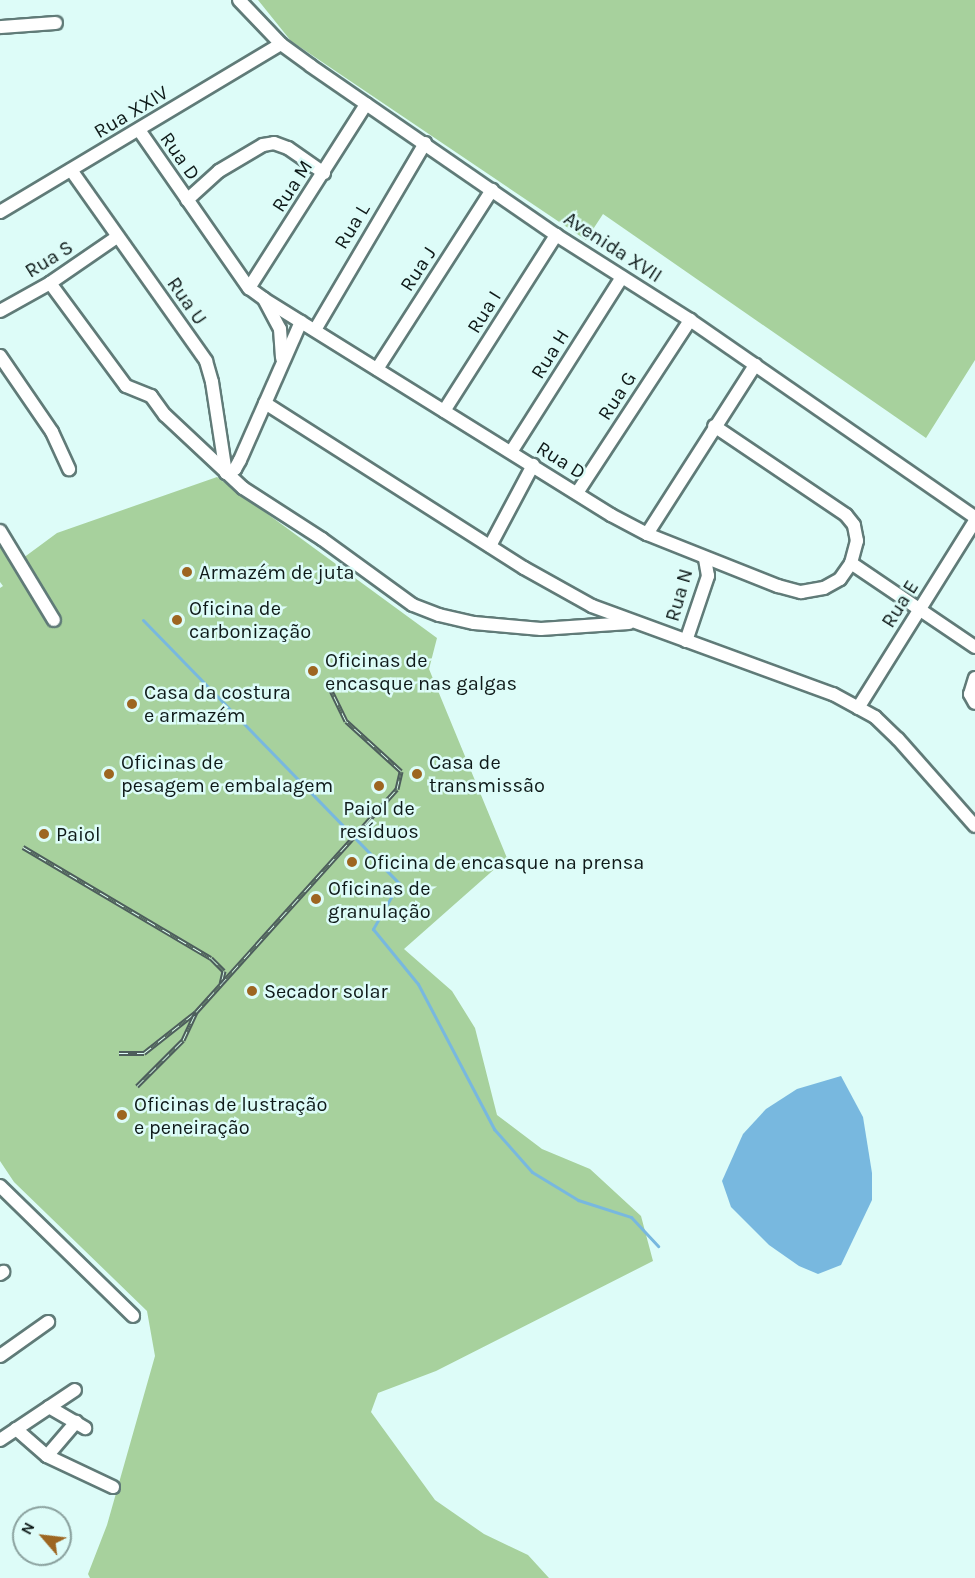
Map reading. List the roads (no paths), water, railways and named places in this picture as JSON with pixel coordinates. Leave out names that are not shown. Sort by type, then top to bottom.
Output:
[{"type":"street","name":"Avenida XVII","points":[[239,0],[281,44],[366,104],[556,235],[690,320],[975,519]]},
{"type":"street","points":[[0,27],[56,23]]},
{"type":"street","name":"Rua XXIV","points":[[0,212],[281,44]]},
{"type":"street","name":"Rua M","points":[[249,288],[366,104]]},
{"type":"street","name":"Rua D","points":[[139,130],[249,288],[577,494],[647,534],[705,559],[778,586],[801,592],[824,588],[840,579],[851,563]]},
{"type":"street","points":[[187,200],[219,171],[263,145],[274,143],[288,148],[324,173]]},
{"type":"street","name":"Rua L","points":[[315,330],[425,143]]},
{"type":"street","name":"Rua U","points":[[71,170],[206,361],[212,382],[226,473]]},
{"type":"street","name":"Rua J","points":[[377,369],[492,190]]},
{"type":"street","name":"Rua I","points":[[444,411],[556,235]]},
{"type":"street","name":"Rua S","points":[[0,310],[50,283],[117,237]]},
{"type":"street","name":"Rua H","points":[[511,452],[622,277]]},
{"type":"street","points":[[50,283],[126,386],[151,396],[165,415],[243,488],[322,539],[406,600],[439,615],[474,623],[541,629],[636,623]]},
{"type":"street","points":[[264,299],[280,329],[282,365]]},
{"type":"street","name":"Rua G","points":[[577,494],[690,320]]},
{"type":"street","points":[[226,473],[235,469],[240,460],[301,322]]},
{"type":"street","points":[[0,356],[52,432],[69,469]]},
{"type":"street","points":[[647,534],[755,365]]},
{"type":"street","points":[[265,403],[490,546],[592,606],[833,694],[875,717],[898,739],[975,826]]},
{"type":"street","points":[[714,426],[846,515],[854,525],[857,541],[851,563],[975,648]]},
{"type":"street","points":[[490,546],[533,465]]},
{"type":"street","name":"Rua E","points":[[858,708],[975,519]]},
{"type":"street","points":[[0,531],[54,620]]},
{"type":"street","name":"Rua N","points":[[686,641],[708,576],[705,559]]},
{"type":"street","points":[[975,678],[970,694],[975,703]]},
{"type":"street","points":[[0,1186],[133,1316]]},
{"type":"street","points":[[0,1356],[48,1322]]},
{"type":"street","points":[[0,1440],[75,1390]]},
{"type":"street","points":[[47,1456],[80,1425],[49,1407]]},
{"type":"street","points":[[16,1429],[47,1456],[113,1487]]},
{"type":"water","points":[[841,1076],[863,1117],[872,1173],[872,1200],[841,1265],[818,1274],[799,1266],[769,1245],[731,1207],[722,1181],[743,1134],[766,1109],[797,1089]]},
{"type":"waterway","points":[[143,620],[399,883],[373,929],[418,984],[494,1129],[532,1172],[578,1200],[631,1217],[658,1246]]},
{"type":"railway","points":[[119,1053],[144,1053],[196,1012],[397,789],[401,771],[346,721],[330,688]]},
{"type":"railway","points":[[23,847],[211,958],[224,971],[221,984]]},
{"type":"railway","points":[[137,1086],[183,1040],[196,1012]]},
{"type":"place","name":"Armazém de juta","points":[[187,572]]},
{"type":"place","name":"Oficina de carbonização","points":[[177,620]]},
{"type":"place","name":"Oficinas de encasque nas galgas","points":[[313,671]]},
{"type":"place","name":"Casa da costura e armazém","points":[[132,704]]},
{"type":"place","name":"Oficinas de pesagem e embalagem","points":[[109,774]]},
{"type":"place","name":"Casa de transmissão","points":[[417,774]]},
{"type":"place","name":"Paiol de resíduos","points":[[379,786]]},
{"type":"place","name":"Paiol","points":[[44,834]]},
{"type":"place","name":"Oficina de encasque na prensa","points":[[352,862]]},
{"type":"place","name":"Oficinas de granulação","points":[[316,899]]},
{"type":"place","name":"Secador solar","points":[[252,991]]},
{"type":"place","name":"Oficinas de lustração e peneiração","points":[[122,1115]]}]
